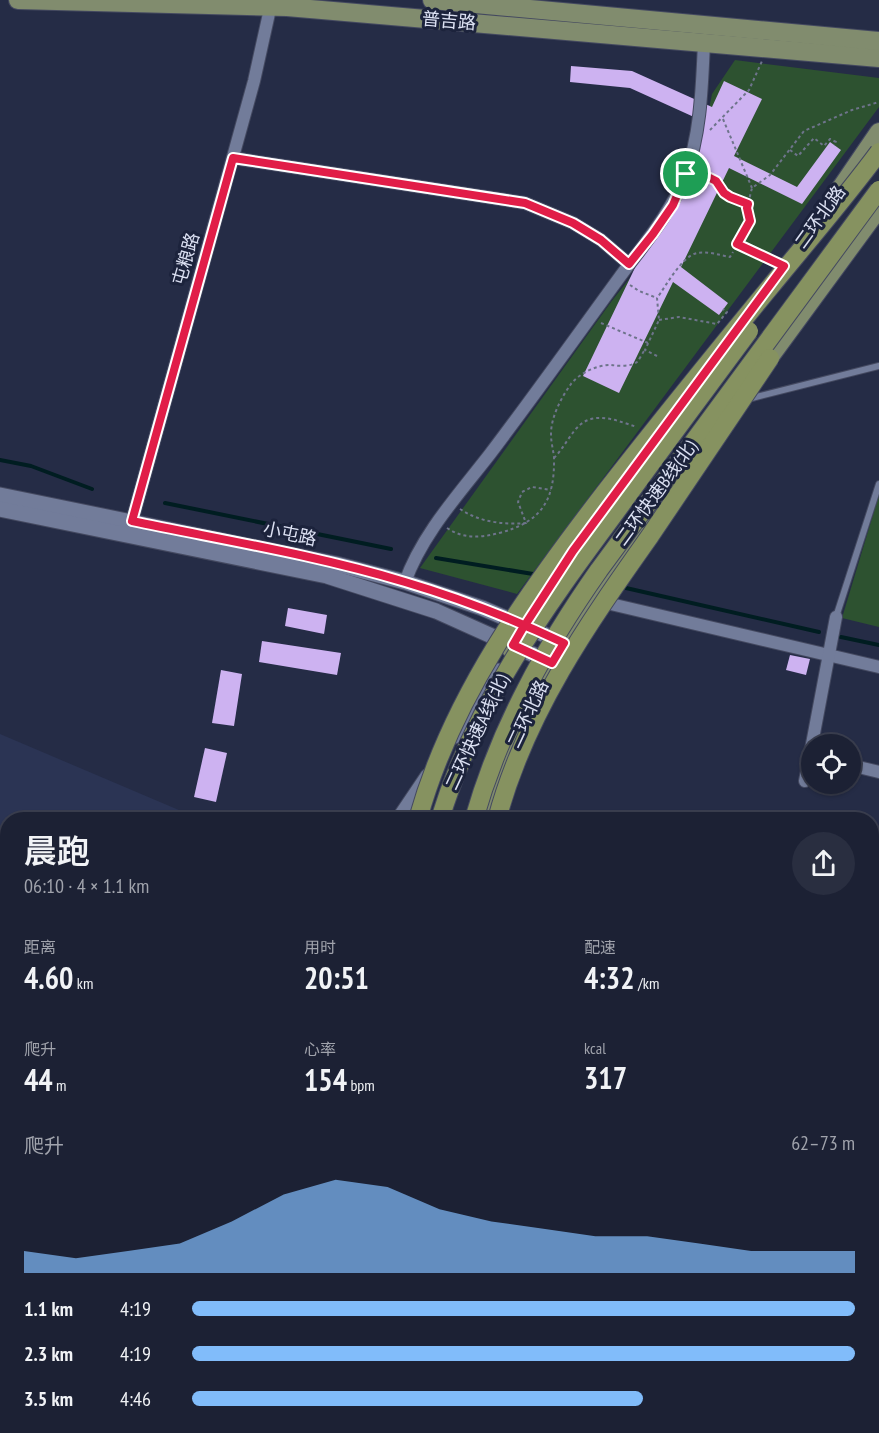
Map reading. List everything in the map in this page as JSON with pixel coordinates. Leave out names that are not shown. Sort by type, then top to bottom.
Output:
[{"type":"highway","points":[[420,812],[436,765],[459,713],[487,660],[523,604],[627,464],[879,152]]},
{"type":"highway","name":"二环快速A线(北)","points":[[444,812],[456,773],[478,723],[506,671],[540,616],[879,152]]},
{"type":"highway","points":[[499,812],[509,778],[531,727],[570,652],[722,431],[879,190]]},
{"type":"highway","name":"二环快速B线(北)","points":[[476,812],[489,771],[511,717],[540,661],[563,624],[606,560],[879,190]]},
{"type":"main road","name":"普吉路","points":[[18,0],[271,3],[879,58]]},
{"type":"main road","name":"普吉路","points":[[432,0],[879,40]]},
{"type":"main road","name":"二环北路","points":[[444,812],[473,728],[512,648],[556,575],[784,266],[879,132]]},
{"type":"main road","name":"二环北路","points":[[490,812],[513,744],[552,663],[591,600],[879,208]]},
{"type":"street","name":"屯粮路","points":[[132,521],[254,81],[271,3]]},
{"type":"street","points":[[405,582],[413,561],[438,523],[673,205],[686,174],[694,143],[701,103],[704,42]]},
{"type":"street","points":[[233,158],[525,203],[573,223],[601,240],[629,264]]},
{"type":"street","points":[[737,244],[784,266]]},
{"type":"street","name":"小屯路","points":[[0,495],[336,564],[405,582],[482,608],[564,643]]},
{"type":"street","name":"小屯路","points":[[0,509],[327,576],[435,611],[512,648],[552,663]]},
{"type":"street","points":[[591,600],[879,667]]},
{"type":"street","points":[[814,734],[837,616]]},
{"type":"street","points":[[404,812],[512,648]]},
{"type":"street","points":[[861,768],[879,772]]},
{"type":"lane","points":[[738,399],[749,399],[879,366]]},
{"type":"lane","points":[[837,616],[879,484]]},
{"type":"path","points":[[694,143],[723,119],[749,90],[769,47]]},
{"type":"path","points":[[752,188],[770,175],[804,131],[852,110],[879,102]]},
{"type":"path","points":[[438,523],[454,533],[469,537],[488,536],[526,523],[542,510],[551,490],[554,458],[551,433],[554,414],[571,385],[580,374],[593,368],[608,365],[622,367],[637,362],[659,320],[657,298],[683,261],[694,253],[730,257],[750,221],[747,208],[752,188],[723,119]]},
{"type":"path","points":[[790,150],[798,156],[814,138],[824,147],[830,139],[836,142],[834,145]]},
{"type":"path","points":[[686,174],[710,178],[716,181],[724,193],[748,204]]},
{"type":"path","points":[[620,277],[639,291],[657,298]]},
{"type":"path","points":[[659,320],[679,317],[717,324],[727,312],[723,309]]},
{"type":"path","points":[[590,318],[648,343]]},
{"type":"path","points":[[645,350],[657,356]]},
{"type":"path","points":[[554,458],[581,424],[591,419],[602,417],[613,419],[659,435]]},
{"type":"path","points":[[526,523],[518,502],[522,492],[532,487],[551,490]]},
{"type":"path","points":[[453,503],[465,512],[482,519],[513,524],[526,523]]},
{"type":"shaded area","points":[[0,734],[184,812],[0,812]]},
{"type":"green space","points":[[735,60],[879,78],[879,107],[517,594],[420,568],[611,302],[670,227],[697,169],[712,94]]},
{"type":"green space","points":[[879,495],[879,627],[842,618]]},
{"type":"building","points":[[571,66],[632,71],[712,107],[724,81],[762,99],[734,156],[797,187],[830,142],[841,150],[802,204],[729,168],[681,267],[728,303],[719,315],[673,282],[619,393],[583,376],[705,122],[630,88],[570,82]]},
{"type":"building","points":[[288,608],[327,615],[324,634],[285,626]]},
{"type":"building","points":[[262,641],[341,653],[337,675],[259,662]]},
{"type":"building","points":[[790,655],[810,659],[806,675],[786,670]]},
{"type":"building","points":[[221,670],[242,674],[234,726],[212,723]]},
{"type":"building","points":[[205,748],[227,753],[216,802],[194,797]]},
{"type":"waterway","points":[[0,460],[31,466],[92,489]]},
{"type":"waterway","points":[[165,503],[391,549]]},
{"type":"waterway","points":[[436,558],[533,574]]},
{"type":"waterway","points":[[626,588],[819,632]]},
{"type":"waterway","points":[[841,637],[879,645]]},
{"type":"route","points":[[686,174],[673,205],[629,264],[601,240],[573,223],[525,203],[233,158],[132,521],[336,564],[405,582],[482,608],[524,626],[543,633],[564,643],[552,663],[513,645],[524,626],[556,575],[573,551],[784,266],[737,244],[750,221],[748,204],[724,193],[716,181],[710,178],[686,174]]}]
